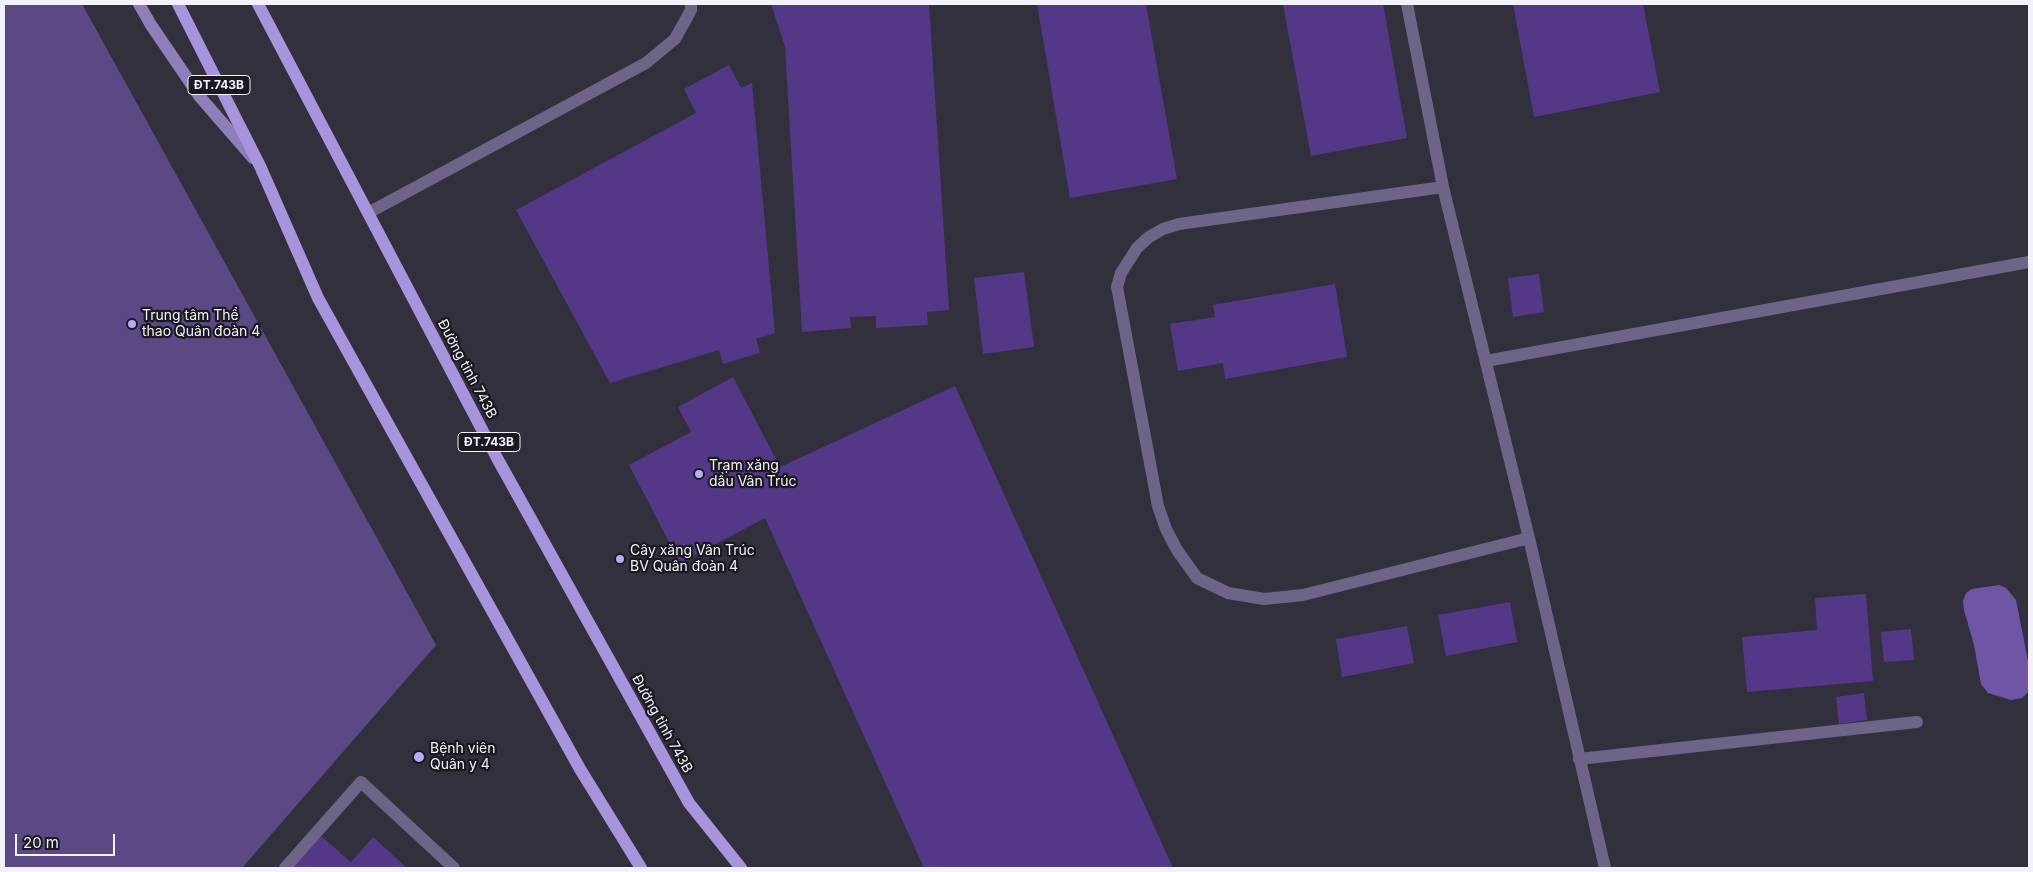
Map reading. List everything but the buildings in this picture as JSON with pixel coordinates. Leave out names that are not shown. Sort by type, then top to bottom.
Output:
[{"type":"main road","points":[[139,4],[200,97],[260,166]]},
{"type":"main road","name":"ĐT.743B","points":[[178,4],[260,166],[318,298],[580,769],[641,868]]},
{"type":"main road","name":"Đường tỉnh 743B","points":[[258,4],[497,458],[689,803],[741,868]]},
{"type":"lane","points":[[368,213],[646,62],[675,39],[691,10],[691,4]]},
{"type":"lane","points":[[1407,4],[1443,187],[1529,538],[1605,868]]},
{"type":"lane","points":[[1443,187],[1179,224],[1163,229],[1149,237],[1136,248],[1121,273],[1117,287],[1158,506],[1166,529],[1177,550],[1197,578],[1228,593],[1264,599],[1303,595],[1529,538]]},
{"type":"lane","points":[[1486,361],[2029,262]]},
{"type":"lane","points":[[1579,759],[1917,722]]},
{"type":"lane","points":[[285,868],[361,782],[454,868]]},
{"type":"shaded area","name":"Trung tâm Thể thao Quân đoàn 4","points":[[4,4],[82,4],[436,645],[242,868],[4,868]]},
{"type":"shaded area","points":[[1999,585],[2006,588],[2016,600],[2029,666],[2029,691],[2022,698],[2011,700],[1988,693],[1981,684],[1963,601],[1966,593],[1972,589]]},
{"type":"place","name":"Trung tâm Thể thao Quân đoàn 4","points":[[132,324]]},
{"type":"place","name":"Trạm xăng dầu Vân Trúc","points":[[699,474]]},
{"type":"place","name":"Cây xăng Vân Trúc BV Quân đoàn 4","points":[[620,559]]},
{"type":"place","name":"Bệnh viên Quân y 4","points":[[419,757]]}]
